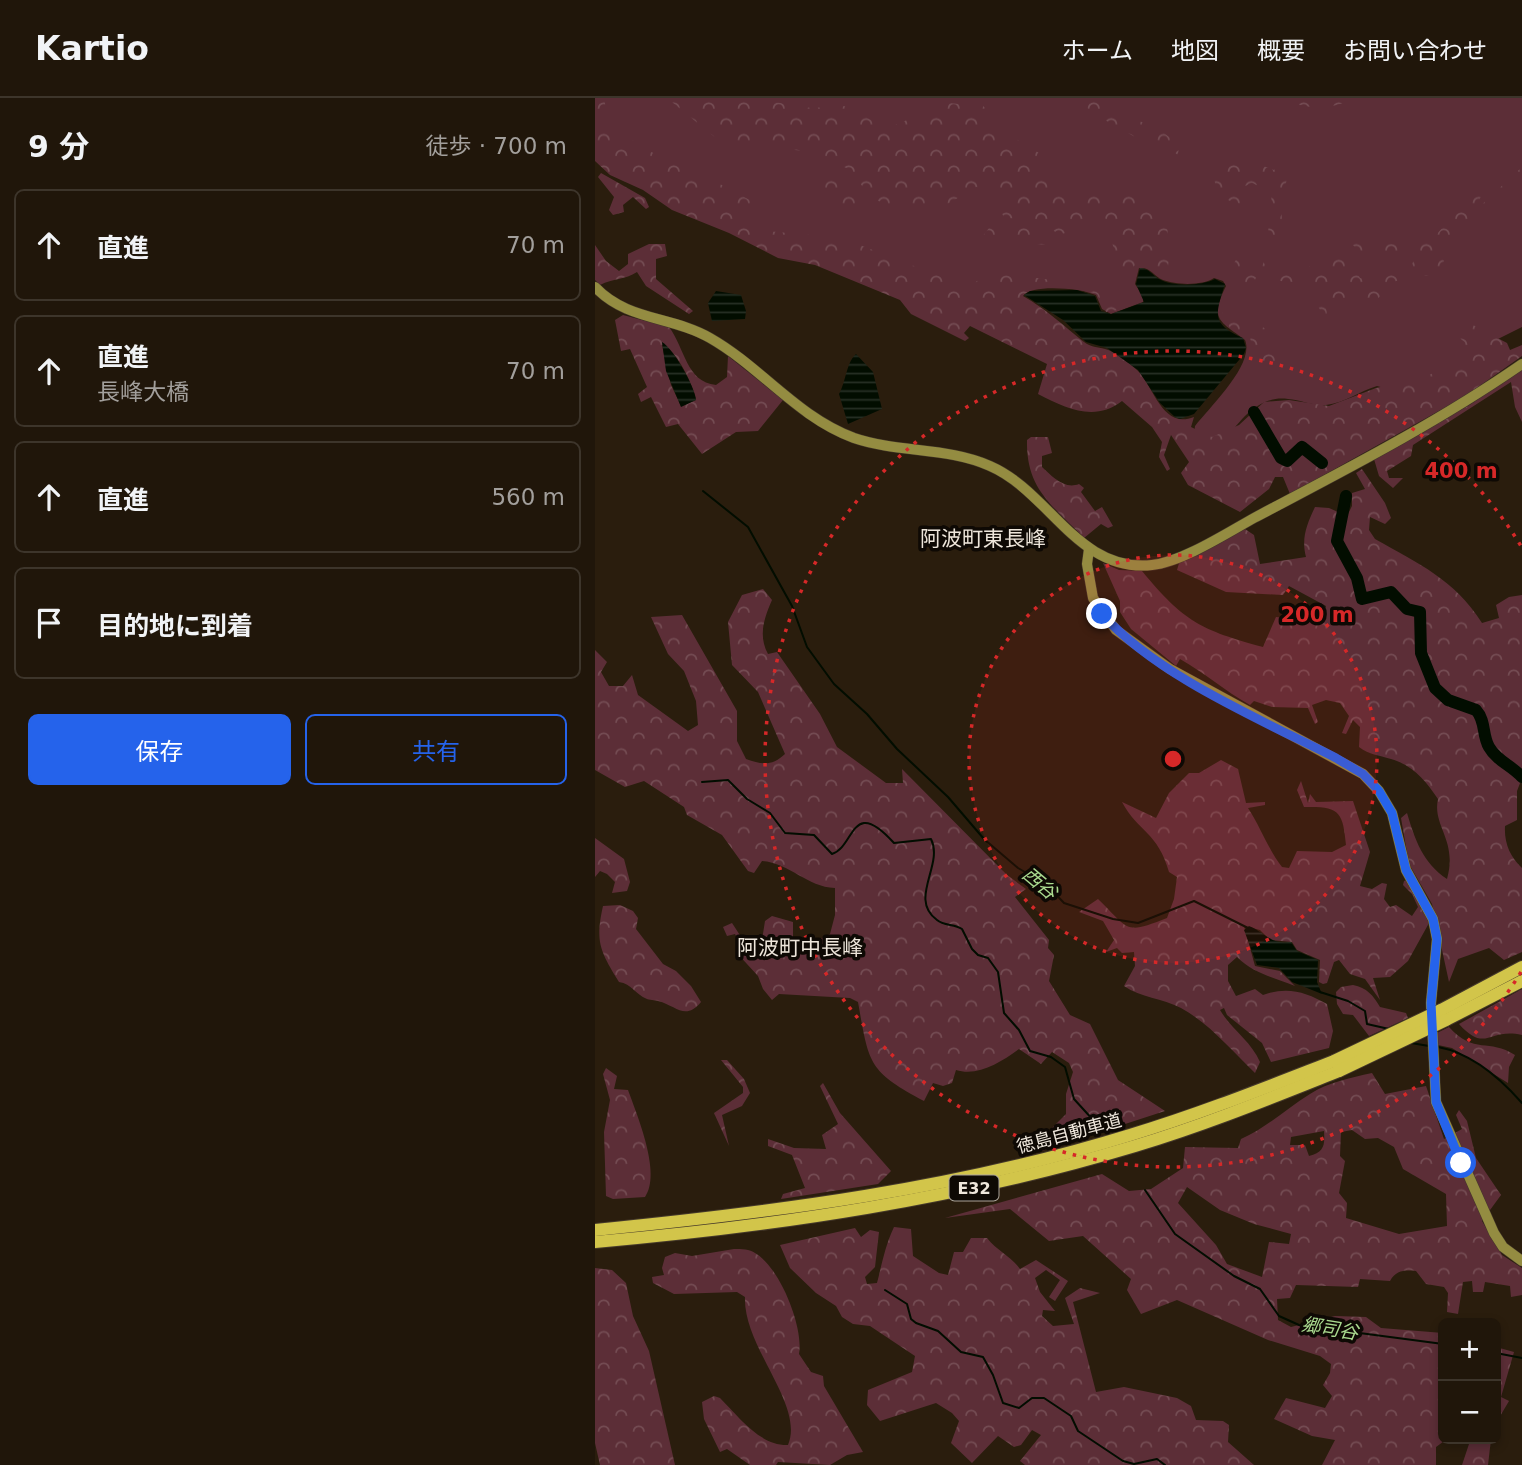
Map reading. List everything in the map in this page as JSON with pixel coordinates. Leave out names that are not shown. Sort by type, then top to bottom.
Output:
[{"type":"highway","name":"徳島自動車道","points":[[595,1242],[797,1220],[988,1185],[1198,1125],[1336,1066],[1443,1015],[1506,983],[1522,967]]},
{"type":"highway","name":"徳島自動車道","points":[[1506,983],[1522,981]]},
{"type":"highway","name":"徳島自動車道","points":[[595,1230],[796,1207],[890,1193],[989,1172],[1131,1135],[1336,1066]]},
{"type":"street","points":[[595,287],[627,311],[689,328],[709,337],[808,414],[840,432],[881,444],[968,458],[990,466],[1025,486],[1089,549],[1106,559],[1130,565],[1154,565],[1174,558],[1467,403],[1522,364]]},
{"type":"street","points":[[1089,549],[1087,564],[1093,598],[1116,630],[1170,669],[1363,774],[1379,791],[1392,813],[1406,870],[1433,919],[1437,939],[1432,1022],[1436,1094],[1443,1121],[1494,1233],[1503,1247],[1522,1261]]},
{"type":"green space","points":[[595,98],[605,98],[607,113],[631,139],[764,208],[766,212],[735,210],[767,231],[842,238],[968,287],[982,278],[992,276],[1024,276],[1094,290],[1104,294],[1106,302],[1124,304],[1124,309],[1106,312],[1097,294],[1070,289],[1036,289],[1023,296],[1087,344],[1109,350],[1122,358],[1143,377],[1166,412],[1183,419],[1194,417],[1191,427],[1212,437],[1239,425],[1264,402],[1289,400],[1329,406],[1376,388],[1424,377],[1460,362],[1465,356],[1465,343],[1460,338],[1473,325],[1507,343],[1510,350],[1522,345],[1522,356],[1464,397],[1290,494],[1283,477],[1275,477],[1269,489],[1240,512],[1188,485],[1181,473],[1189,462],[1171,435],[1164,455],[1170,469],[1167,471],[1159,457],[1162,442],[1152,427],[1122,401],[1102,411],[1091,412],[1060,404],[1038,394],[1047,364],[970,326],[964,333],[969,338],[965,341],[911,314],[900,300],[815,265],[778,258],[729,233],[672,210],[643,190],[610,175],[595,161]]},
{"type":"green space","points":[[599,98],[1522,98],[1522,327],[1486,345],[1462,365],[1391,390],[1377,386],[1326,405],[1288,399],[1268,401],[1243,418],[1224,442],[1194,435],[1195,426],[1220,397],[1244,361],[1245,340],[1224,324],[1218,313],[1226,286],[1223,281],[1214,278],[1189,284],[1175,283],[1139,268],[1135,284],[1143,296],[1143,302],[1111,314],[1102,309],[1096,295],[1077,289],[1052,287],[971,292],[773,236],[626,139],[611,123]]},
{"type":"green space","points":[[667,98],[749,98],[811,108],[848,106],[886,129],[907,120],[916,125],[937,116],[948,103],[983,106],[992,114],[998,128],[1044,156],[1049,175],[1063,183],[1072,195],[1122,193],[1166,208],[1168,238],[1161,240],[1169,259],[1167,273],[1144,263],[1135,265],[1127,277],[1115,253],[1104,214],[1090,229],[1060,234],[1029,219],[1004,218],[992,189],[976,187],[946,205],[904,209],[872,199],[850,170],[815,152],[722,143]]},
{"type":"green space","points":[[1080,98],[1109,98],[1131,118],[1158,128],[1179,145],[1178,155],[1158,141],[1135,137],[1096,115],[1082,104]]},
{"type":"green space","points":[[1283,98],[1357,98],[1338,105],[1311,107]]},
{"type":"green space","points":[[1242,158],[1274,170],[1280,162],[1291,160],[1282,208],[1283,226],[1287,233],[1285,238],[1276,239],[1268,233],[1272,192],[1252,183],[1243,187],[1240,204],[1224,198],[1218,192],[1214,176],[1229,163]]},
{"type":"green space","points":[[1522,167],[1522,178],[1492,209],[1460,235],[1435,249],[1444,261],[1438,275],[1409,277],[1390,283],[1375,303],[1362,306],[1326,303],[1327,316],[1321,312],[1314,297],[1318,292],[1314,278],[1285,282],[1259,271],[1254,282],[1242,288],[1228,273],[1237,258],[1250,251],[1261,257],[1267,269],[1301,272],[1336,249],[1348,252],[1360,278],[1368,279],[1371,268],[1384,268],[1400,276],[1410,269],[1416,255],[1399,251],[1366,252],[1353,245],[1357,241],[1405,245],[1432,240],[1479,184],[1485,186],[1475,211]]},
{"type":"green space","points":[[601,173],[645,198],[649,207],[646,209],[633,197],[623,205],[624,212],[613,215],[609,210],[614,197],[598,177]]},
{"type":"green space","points":[[823,175],[835,176],[864,204],[832,207],[821,198],[817,183]]},
{"type":"green space","points":[[989,228],[1030,229],[1050,242],[1047,245],[1001,242],[983,236]]},
{"type":"green space","points":[[649,244],[665,244],[667,256],[656,259],[656,279],[693,311],[689,314],[646,286],[637,272],[600,285],[595,280],[595,245],[606,261],[619,271],[628,264],[628,254]]},
{"type":"green space","points":[[1222,312],[1237,322],[1257,324],[1266,329],[1268,346],[1281,366],[1270,370],[1248,362],[1253,348],[1250,338],[1230,328]]},
{"type":"green space","points":[[623,315],[669,327],[692,371],[706,383],[716,385],[727,377],[728,356],[783,400],[758,431],[736,432],[702,454],[678,424],[666,427],[651,397],[641,402],[638,394],[647,387],[630,349],[621,351],[615,320]],"holes":[[[662,345],[668,348],[683,369],[696,400],[681,406],[671,385]]]},
{"type":"green space","points":[[1522,368],[1522,422],[1515,407],[1511,382],[1413,445],[1411,456],[1387,471],[1389,478],[1403,478],[1393,488],[1379,476],[1374,459],[1471,404]]},
{"type":"green space","points":[[1031,437],[1048,437],[1052,453],[1042,456],[1042,467],[1063,484],[1079,484],[1084,488],[1081,492],[1095,511],[1102,507],[1113,526],[1108,528],[1101,524],[1084,538],[1052,505],[1036,484],[1031,471],[1027,440]]},
{"type":"green space","points":[[1362,469],[1385,503],[1391,518],[1385,524],[1370,517],[1369,530],[1375,539],[1421,565],[1447,584],[1460,595],[1482,623],[1499,618],[1496,605],[1509,597],[1522,595],[1522,778],[1517,791],[1517,820],[1505,826],[1505,832],[1509,849],[1522,868],[1522,952],[1504,960],[1489,948],[1458,959],[1449,982],[1432,904],[1409,864],[1401,818],[1407,813],[1421,850],[1432,866],[1447,879],[1449,854],[1438,817],[1438,799],[1428,786],[1406,766],[1359,747],[1360,727],[1353,720],[1346,734],[1342,733],[1349,716],[1340,703],[1326,700],[1312,705],[1318,722],[1315,724],[1308,708],[1272,707],[1254,701],[1250,705],[1180,659],[1176,666],[1131,629],[1120,612],[1120,601],[1103,563],[1119,570],[1142,571],[1170,602],[1195,622],[1224,635],[1263,647],[1276,617],[1322,622],[1326,606],[1289,586],[1283,595],[1226,592],[1177,570],[1180,560],[1245,529],[1254,535],[1260,564],[1306,557],[1306,531],[1315,507],[1329,508],[1347,516],[1352,506],[1352,493],[1365,489],[1356,473]]},
{"type":"green space","points":[[763,589],[772,600],[763,627],[763,640],[768,654],[777,652],[820,714],[837,747],[886,783],[903,783],[902,769],[1007,875],[1026,889],[1015,897],[1049,940],[1048,948],[1054,955],[1049,981],[1070,1015],[1090,1024],[1118,1080],[1165,1111],[1042,1151],[1045,1135],[1066,1114],[1066,1094],[1073,1072],[1069,1063],[1052,1052],[1041,1064],[1019,1049],[981,1070],[956,1070],[952,1083],[943,1086],[933,1083],[924,1101],[892,1082],[874,1063],[865,1039],[858,1002],[850,998],[779,994],[772,1000],[763,989],[758,976],[736,952],[741,945],[735,934],[727,936],[723,927],[732,923],[745,943],[760,953],[765,921],[772,916],[793,922],[793,938],[812,943],[830,934],[835,915],[835,888],[816,884],[781,866],[762,861],[754,873],[748,871],[722,835],[687,815],[684,807],[644,781],[625,787],[595,770],[595,650],[607,662],[601,672],[609,686],[623,686],[632,675],[638,695],[688,731],[698,725],[696,701],[684,671],[668,654],[651,617],[682,615],[737,711],[737,741],[746,759],[771,762],[785,754],[758,692],[732,665],[728,622],[742,595]]},
{"type":"green space","points":[[1221,760],[1238,769],[1246,803],[1265,802],[1265,805],[1248,808],[1282,867],[1289,868],[1297,851],[1332,852],[1346,845],[1343,825],[1337,813],[1325,808],[1304,807],[1297,790],[1301,781],[1308,803],[1310,794],[1316,802],[1353,801],[1370,852],[1360,886],[1372,889],[1382,883],[1387,884],[1384,899],[1390,907],[1396,905],[1412,916],[1418,907],[1412,894],[1403,885],[1404,881],[1409,879],[1429,923],[1408,961],[1390,977],[1373,978],[1380,1000],[1365,979],[1350,974],[1339,960],[1334,962],[1327,983],[1323,984],[1319,982],[1320,960],[1297,950],[1292,942],[1270,940],[1260,930],[1244,926],[1255,966],[1280,971],[1295,986],[1257,971],[1237,957],[1228,965],[1228,981],[1236,996],[1255,989],[1263,995],[1288,991],[1312,996],[1327,1004],[1333,1031],[1329,1048],[1271,1062],[1262,1043],[1227,1015],[1224,1008],[1220,1010],[1260,1062],[1255,1073],[1192,1014],[1124,986],[1135,966],[1134,952],[1122,953],[1117,948],[1106,952],[1114,940],[1103,921],[1079,912],[1098,899],[1123,923],[1135,928],[1167,918],[1174,899],[1177,877],[1169,872],[1154,840],[1122,802],[1156,818],[1169,793],[1189,773],[1199,773]]},
{"type":"green space","points":[[595,838],[624,859],[630,882],[627,891],[612,893],[615,882],[607,874],[600,871],[595,877]]},
{"type":"green space","points":[[620,905],[633,911],[638,918],[636,929],[663,964],[676,971],[691,986],[701,1002],[695,1008],[685,1011],[648,999],[619,982],[603,954],[599,929],[603,906]]},
{"type":"green space","points":[[1353,985],[1369,993],[1380,1007],[1406,1013],[1408,1018],[1369,1036],[1353,1015],[1343,1014],[1337,1004],[1336,992],[1341,987]]},
{"type":"green space","points":[[1522,989],[1522,1035],[1511,1033],[1482,1039],[1468,1033],[1459,1024]]},
{"type":"green space","points":[[1449,1027],[1466,1041],[1497,1047],[1515,1055],[1509,1067],[1508,1083],[1452,1048],[1438,1045],[1437,1033]]},
{"type":"green space","points":[[721,1060],[727,1060],[744,1079],[750,1093],[742,1106],[722,1115],[729,1146],[714,1113],[743,1093],[743,1087]]},
{"type":"green space","points":[[606,1068],[617,1076],[614,1089],[628,1090],[642,1129],[651,1174],[650,1187],[645,1197],[613,1199],[606,1196],[604,1132],[610,1100],[603,1074]]},
{"type":"green space","points":[[1372,1073],[1385,1094],[1426,1086],[1444,1139],[1462,1129],[1456,1115],[1459,1110],[1467,1121],[1476,1158],[1501,1195],[1482,1221],[1502,1255],[1522,1268],[1522,1295],[1511,1297],[1510,1286],[1485,1282],[1483,1292],[1473,1292],[1472,1281],[1463,1282],[1458,1314],[1447,1312],[1448,1293],[1444,1287],[1426,1284],[1416,1271],[1398,1273],[1390,1281],[1360,1279],[1358,1287],[1296,1285],[1290,1298],[1277,1299],[1278,1320],[1291,1327],[1335,1316],[1366,1317],[1381,1328],[1438,1333],[1438,1444],[1440,1444],[1436,1447],[1436,1465],[1322,1465],[1335,1440],[1312,1436],[1274,1419],[1286,1398],[1325,1408],[1332,1396],[1323,1385],[1330,1373],[1331,1364],[1320,1356],[1268,1340],[1177,1300],[1141,1314],[1127,1290],[1131,1279],[1083,1236],[1049,1241],[1010,1209],[945,1218],[1102,1174],[1129,1191],[1151,1189],[1183,1168],[1185,1147],[1238,1148],[1241,1139],[1310,1094],[1332,1083]],"holes":[[[1352,1130],[1365,1139],[1378,1138],[1394,1147],[1403,1169],[1446,1194],[1447,1226],[1399,1234],[1346,1218],[1347,1203],[1339,1193],[1345,1161],[1340,1156],[1341,1132]],[[1324,1131],[1323,1148],[1309,1156],[1305,1145],[1290,1145],[1291,1137]],[[1187,1187],[1220,1210],[1254,1224],[1291,1234],[1289,1244],[1269,1242],[1262,1277],[1227,1264],[1216,1245],[1178,1203]]]},
{"type":"green space","points":[[823,1083],[840,1113],[891,1171],[878,1184],[781,1199],[783,1194],[805,1188],[792,1155],[768,1146],[768,1139],[794,1148],[826,1149],[822,1135],[838,1124],[820,1086]]},
{"type":"green space","points":[[894,1227],[911,1229],[913,1256],[939,1273],[948,1275],[954,1252],[963,1252],[971,1238],[987,1238],[1020,1269],[1036,1260],[1068,1281],[1055,1301],[1049,1297],[1060,1280],[1046,1270],[1035,1278],[1040,1292],[1055,1311],[1043,1310],[1042,1316],[1053,1326],[1074,1324],[1065,1298],[1080,1288],[1100,1293],[1073,1302],[1096,1392],[1124,1387],[1177,1398],[1191,1406],[1196,1420],[1223,1421],[1229,1425],[1228,1442],[1254,1465],[1025,1465],[1020,1461],[1041,1435],[1032,1430],[1021,1445],[1014,1447],[998,1436],[972,1463],[951,1443],[959,1421],[936,1403],[880,1421],[867,1405],[868,1390],[912,1372],[915,1356],[870,1326],[853,1324],[842,1317],[836,1306],[816,1293],[790,1268],[780,1245],[855,1228],[861,1237],[870,1230],[879,1232],[875,1267],[865,1277],[867,1284],[877,1283]]},
{"type":"green space","points":[[734,1249],[753,1252],[773,1271],[794,1314],[800,1343],[799,1354],[811,1372],[823,1376],[824,1386],[863,1452],[847,1455],[830,1465],[778,1462],[776,1465],[750,1465],[727,1449],[720,1452],[704,1419],[702,1402],[714,1396],[720,1398],[751,1429],[768,1441],[788,1445],[791,1429],[781,1394],[753,1336],[745,1297],[737,1292],[674,1294],[653,1283],[652,1277],[664,1275],[662,1268],[665,1257],[675,1253],[692,1256]]},
{"type":"green space","points":[[595,1268],[612,1270],[626,1283],[633,1316],[649,1351],[675,1465],[600,1465],[595,1443]]},
{"type":"green space","points":[[1501,1348],[1514,1352],[1501,1397]]},
{"type":"green space","points":[[1501,1397],[1509,1401],[1501,1415]]},
{"type":"green space","points":[[1469,1444],[1490,1444],[1488,1465],[1462,1465]]},
{"type":"shaded area","points":[[1140,268],[1165,282],[1195,284],[1215,279],[1225,284],[1218,317],[1225,328],[1243,338],[1246,348],[1244,354],[1194,414],[1180,419],[1160,403],[1138,370],[1107,348],[1086,342],[1063,320],[1024,295],[1030,291],[1077,290],[1095,296],[1101,311],[1111,314],[1144,302],[1136,284]]},
{"type":"shaded area","points":[[716,291],[741,295],[746,311],[745,319],[712,321],[708,303]]},
{"type":"shaded area","points":[[662,342],[677,360],[695,394],[696,400],[681,407],[666,371]]},
{"type":"shaded area","points":[[856,354],[873,372],[882,409],[848,424],[839,394],[850,362]]},
{"type":"shaded area","points":[[1249,926],[1278,942],[1291,942],[1297,951],[1318,960],[1317,982],[1322,994],[1292,982],[1279,968],[1257,965],[1244,930]]},
{"type":"waterway","points":[[1254,412],[1281,458],[1287,461],[1302,447],[1322,463]]},
{"type":"waterway","name":"西谷","points":[[703,491],[748,527],[792,606],[807,647],[834,684],[948,797],[984,839],[1018,868],[1047,885],[1064,903],[1113,919],[1138,923],[1194,901],[1248,928]]},
{"type":"waterway","points":[[1346,496],[1337,541],[1357,578],[1362,599],[1391,592],[1407,609],[1420,612],[1421,653],[1435,688],[1448,700],[1476,710],[1492,752],[1522,777]]},
{"type":"waterway","name":"郷司谷","points":[[702,782],[728,780],[747,799],[770,813],[785,833],[814,835],[832,854],[840,850],[855,828],[862,824],[869,823],[880,829],[894,843],[931,839],[933,860],[926,892],[929,912],[940,922],[962,929],[972,949],[978,955],[988,958],[998,972],[1004,1013],[1019,1030],[1030,1051],[1051,1057],[1065,1067],[1074,1099],[1094,1121]]},
{"type":"waterway","name":"西谷","points":[[1320,992],[1348,1001],[1365,1011],[1367,1024],[1389,1029]]},
{"type":"waterway","name":"西谷","points":[[1411,1043],[1429,1046]]},
{"type":"waterway","name":"西谷","points":[[1438,1047],[1462,1055],[1485,1068],[1522,1103]]},
{"type":"waterway","name":"郷司谷","points":[[1145,1190],[1175,1234],[1234,1276],[1260,1289],[1279,1316],[1299,1325],[1438,1343]]},
{"type":"waterway","points":[[885,1290],[907,1304],[911,1319],[916,1323],[938,1331],[961,1352],[983,1357],[1003,1403],[1019,1408],[1032,1398],[1044,1398],[1071,1416],[1078,1431],[1123,1461],[1134,1464],[1157,1459],[1165,1465]]},
{"type":"waterway","name":"郷司谷","points":[[1501,1354],[1522,1358]]},
{"type":"district","name":"阿波町東長峰","points":[[983,539]]},
{"type":"district","name":"阿波町中長峰","points":[[800,948]]},
{"type":"route","points":[[1102,614],[1116,630],[1170,669],[1336,758],[1363,774],[1379,791],[1392,813],[1406,870],[1433,919],[1437,939],[1431,1003],[1436,1102],[1461,1163]]}]
